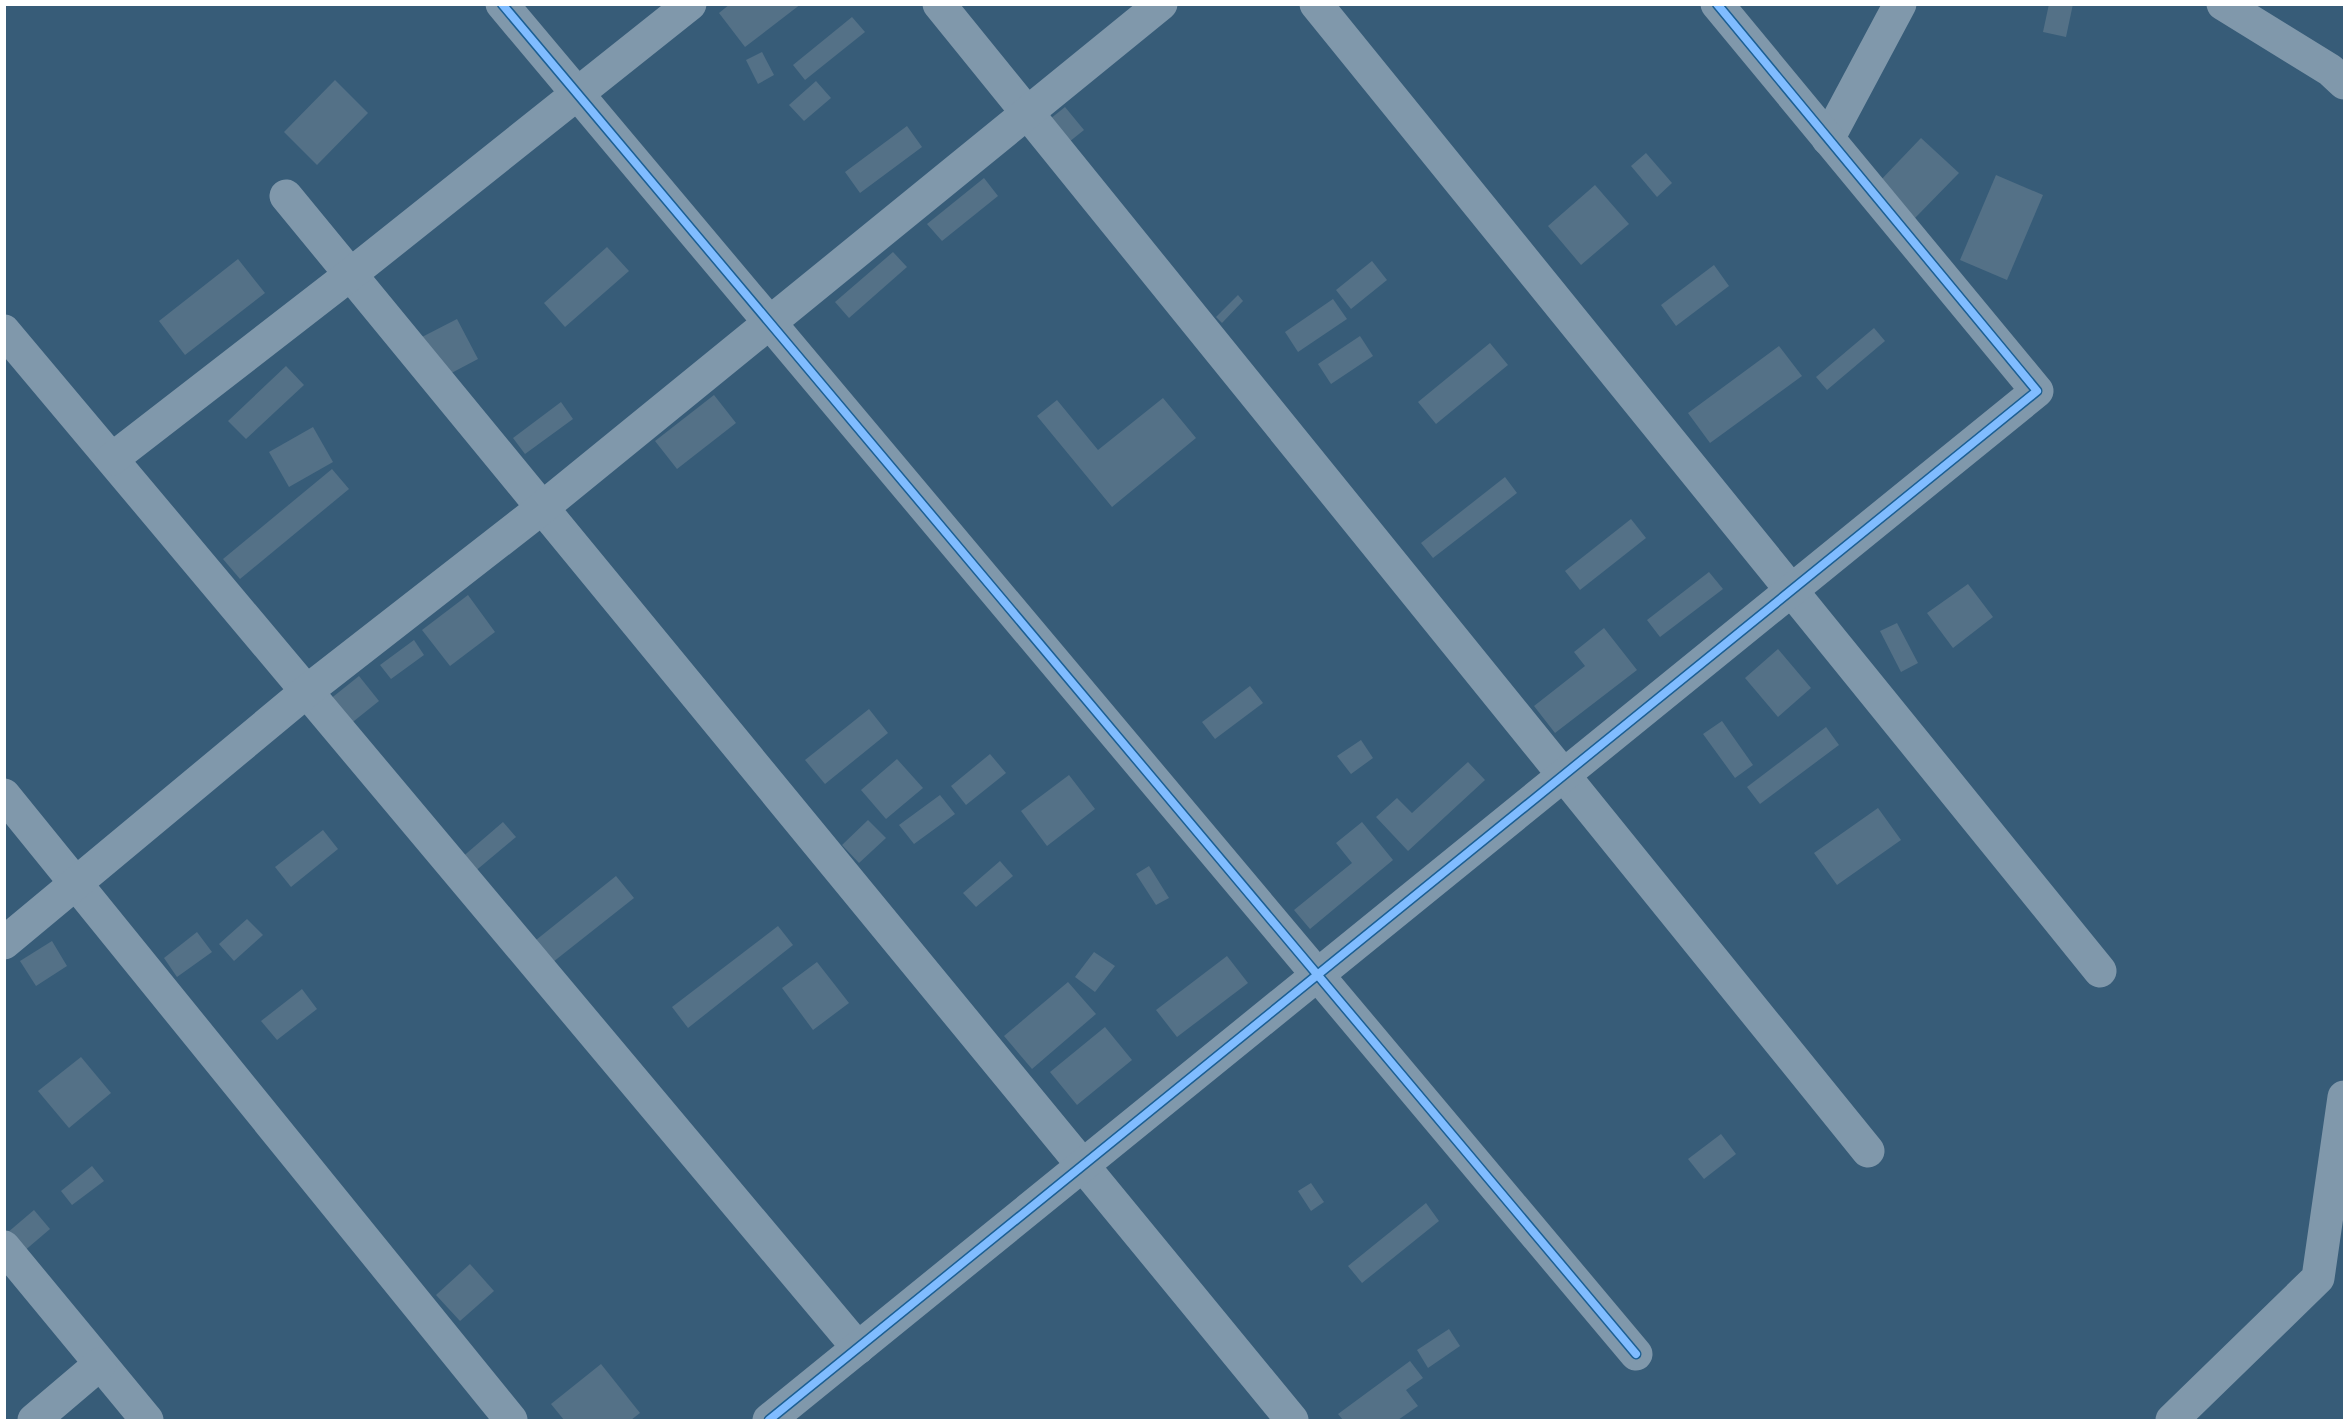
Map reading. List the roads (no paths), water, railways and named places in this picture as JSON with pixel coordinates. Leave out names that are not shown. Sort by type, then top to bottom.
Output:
[{"type":"street","points":[[502,4],[1636,1354]]},
{"type":"street","points":[[112,459],[351,274],[690,4]]},
{"type":"street","points":[[939,4],[1868,1151]]},
{"type":"street","points":[[4,943],[307,691],[542,508],[1161,4]]},
{"type":"street","points":[[1317,4],[2100,971]]},
{"type":"street","points":[[769,1420],[2037,391],[1717,4]]},
{"type":"street","points":[[1828,139],[1900,4]]},
{"type":"street","points":[[2223,4],[2330,70],[2344,83]]},
{"type":"street","points":[[286,196],[1292,1420]]},
{"type":"street","points":[[4,331],[858,1348]]},
{"type":"street","points":[[4,795],[511,1420]]},
{"type":"street","points":[[2172,1420],[2318,1278],[2344,1097]]},
{"type":"street","points":[[4,1247],[147,1420]]},
{"type":"street","points":[[34,1420],[100,1364]]}]
